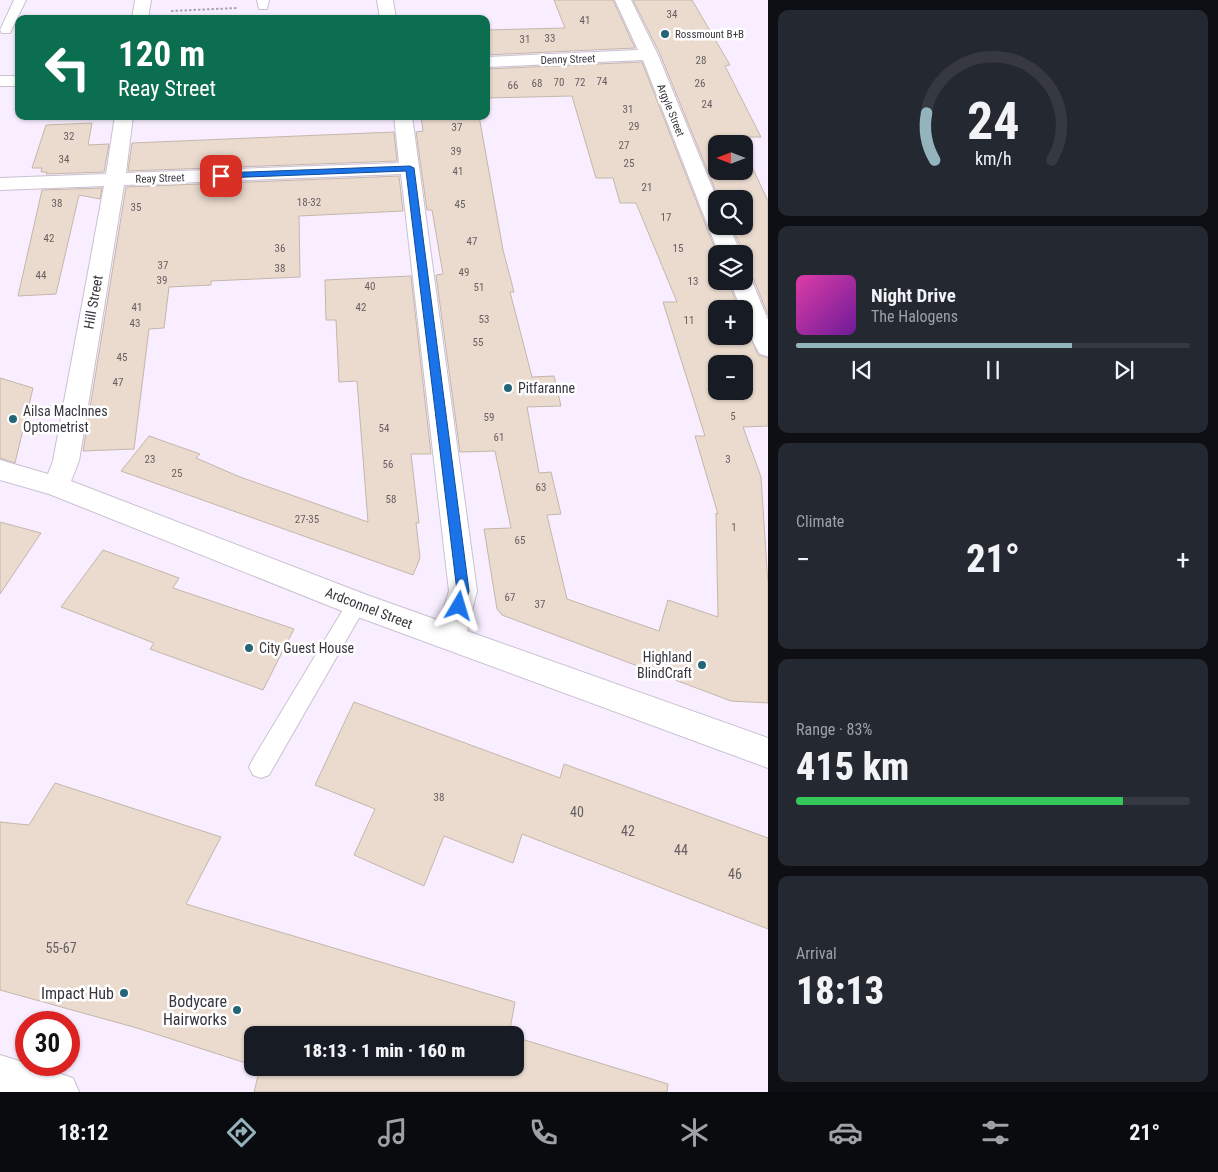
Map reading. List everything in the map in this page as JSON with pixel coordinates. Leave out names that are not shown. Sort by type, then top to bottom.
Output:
[{"type":"street","points":[[385,0],[387,15]]},
{"type":"street","name":"Argyle Street","points":[[623,0],[649,56],[708,200]]},
{"type":"street","name":"Denny Street","points":[[490,62],[649,56]]},
{"type":"street","points":[[0,81],[15,80]]},
{"type":"street","name":"Hill Street","points":[[56,486],[66,461],[115,180],[123,120]]},
{"type":"street","points":[[404,120],[463,591],[450,638]]},
{"type":"street","name":"Reay Street","points":[[0,184],[410,168]]},
{"type":"street","points":[[745,290],[768,348]]},
{"type":"street","name":"Ardconnel Street","points":[[0,470],[56,486],[357,604],[768,753]]},
{"type":"street","points":[[0,1074],[59,1092]]},
{"type":"lane","points":[[6,30],[20,0]]},
{"type":"lane","points":[[261,767],[357,604]]},
{"type":"path","points":[[141,10],[263,4]]},
{"type":"building","points":[[554,0],[613,0],[635,48],[490,55],[490,30],[565,28]]},
{"type":"building","points":[[633,0],[692,0],[730,65],[725,66],[761,137],[753,137],[753,135],[708,135],[708,172],[660,54]]},
{"type":"building","points":[[642,62],[713,245],[708,245],[708,290],[732,290],[735,300],[708,300],[708,345],[753,345],[753,343],[758,355],[768,358],[768,426],[743,427],[761,477],[768,584],[768,703],[731,701],[502,615],[497,609],[484,529],[511,528],[495,451],[460,452],[436,275],[443,274],[432,210],[427,210],[416,132],[423,131],[422,120],[480,120],[503,250],[514,292],[510,292],[532,377],[554,376],[561,406],[527,407],[539,473],[551,472],[561,514],[547,515],[567,599],[659,631],[668,600],[718,617],[716,513],[718,514],[695,436],[705,436],[663,302],[677,302],[636,203],[620,203],[613,178],[596,178],[572,96],[490,98],[490,69]]},
{"type":"building","points":[[92,123],[88,145],[109,144],[104,172],[46,174],[47,172],[41,172],[42,168],[32,168],[46,125]]},
{"type":"building","points":[[394,132],[397,161],[128,171],[132,143]]},
{"type":"building","points":[[753,169],[768,201],[768,315],[753,279],[753,245],[740,245],[735,235],[753,235],[753,190],[715,190],[711,180],[753,180]]},
{"type":"building","points":[[399,176],[403,211],[299,216],[300,277],[211,281],[211,285],[169,287],[164,328],[149,329],[134,449],[83,451],[126,187]]},
{"type":"building","points":[[102,188],[100,199],[79,195],[56,294],[18,296],[42,190]]},
{"type":"building","points":[[411,276],[431,454],[411,454],[419,523],[416,523],[420,558],[413,575],[121,471],[149,436],[200,454],[196,458],[240,477],[368,522],[357,381],[339,382],[336,320],[326,320],[325,280]]},
{"type":"building","name":"Ailsa MacInnes Optometrist","points":[[0,378],[33,388],[15,463],[0,458]]},
{"type":"building","points":[[0,522],[41,533],[0,594]]},
{"type":"building","points":[[103,550],[179,578],[173,588],[294,629],[263,690],[150,649],[154,643],[61,607]]},
{"type":"building","points":[[354,702],[560,778],[564,764],[768,838],[768,929],[522,834],[513,863],[444,836],[424,886],[354,855],[375,809],[315,785]]},
{"type":"building","points":[[55,783],[221,837],[186,904],[515,1002],[511,1026],[244,1026],[244,1062],[80,1011],[0,990],[0,822],[29,825]]},
{"type":"building","points":[[524,1040],[668,1084],[667,1092],[254,1092],[258,1076],[524,1076]]},
{"type":"place","name":"Rossmount B+B","points":[[665,34]]},
{"type":"place","name":"Pitfaranne","points":[[508,388]]},
{"type":"place","name":"Ailsa MacInnes Optometrist","points":[[13,419]]},
{"type":"place","name":"City Guest House","points":[[249,648]]},
{"type":"place","name":"Highland BlindCraft","points":[[702,665]]},
{"type":"place","name":"Impact Hub","points":[[124,993]]},
{"type":"place","name":"Bodycare Hairworks","points":[[237,1010]]},
{"type":"route","points":[[221,176],[410,168],[463,591],[459,606]]}]
